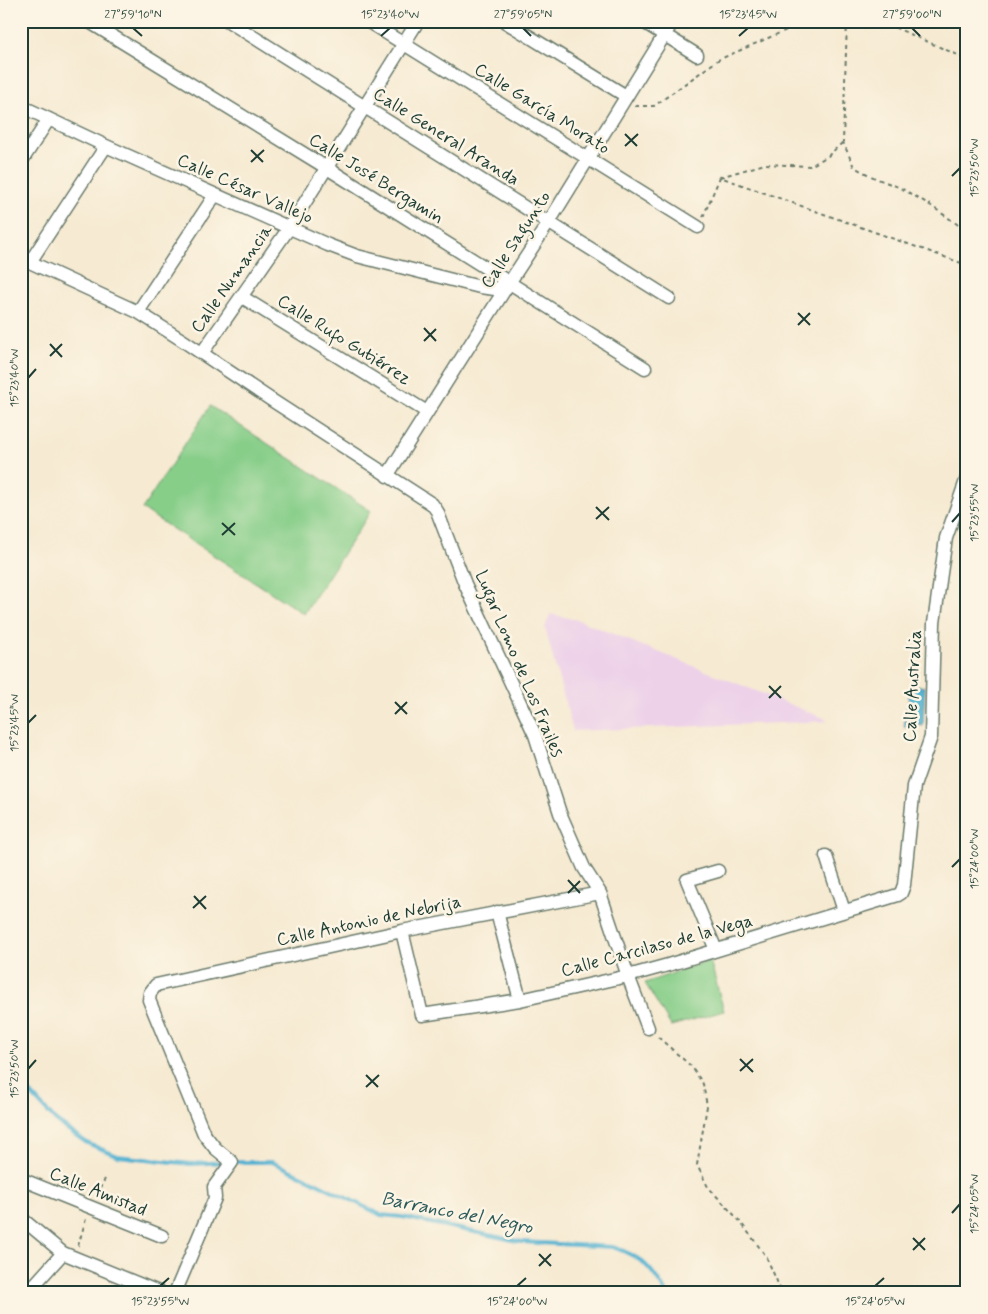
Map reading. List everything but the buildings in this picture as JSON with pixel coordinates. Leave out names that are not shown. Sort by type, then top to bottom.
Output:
[{"type":"street","name":"Calle José Bergamin","points":[[88,21],[327,168],[645,368]]},
{"type":"street","name":"Calle General Aranda","points":[[228,21],[669,298]]},
{"type":"street","name":"Calle García Morato","points":[[366,21],[698,227]]},
{"type":"street","name":"Calle Numancia","points":[[202,354],[289,228],[418,21]]},
{"type":"street","points":[[504,21],[623,100]]},
{"type":"street","points":[[642,21],[697,55]]},
{"type":"street","name":"Calle Sagunto","points":[[387,476],[549,222],[673,21]]},
{"type":"street","name":"Calle César Vallejo","points":[[21,106],[214,195],[357,256],[480,287],[495,289],[509,283]]},
{"type":"street","points":[[21,162],[49,119]]},
{"type":"street","points":[[106,146],[26,260],[138,312],[387,476]]},
{"type":"street","points":[[138,312],[214,195]]},
{"type":"street","points":[[462,282],[471,279],[476,274],[478,264]]},
{"type":"street","points":[[480,287],[487,297],[490,312]]},
{"type":"street","name":"Calle Rufo Gutiérrez","points":[[242,297],[427,412]]},
{"type":"street","name":"Lugar Lomo de Los Frailes","points":[[387,476],[432,504],[436,512],[465,584],[535,735],[560,812],[584,868],[600,893],[648,1028]]},
{"type":"street","name":"Calle Australia","points":[[898,895],[902,892],[904,885],[914,786],[931,737],[934,623],[946,538],[967,478]]},
{"type":"street","points":[[826,856],[844,911]]},
{"type":"street","points":[[716,950],[687,880],[718,871]]},
{"type":"street","name":"Calle Antonio de Nebrija","points":[[175,1293],[215,1198],[214,1187],[232,1162],[214,1148],[204,1134],[149,1000],[150,994],[156,985],[402,930],[600,893]]},
{"type":"street","name":"Calle Carcilaso de la Vega","points":[[402,930],[422,1015],[520,1000],[628,976],[898,895]]},
{"type":"street","points":[[497,912],[520,1000]]},
{"type":"street","name":"Calle Amistad","points":[[25,1181],[162,1236]]},
{"type":"street","points":[[21,1218],[62,1253],[160,1293]]},
{"type":"street","points":[[28,1292],[62,1253]]},
{"type":"path","points":[[623,100],[654,106],[718,60],[807,21]]},
{"type":"path","points":[[847,21],[843,142],[854,167],[874,178],[901,188],[927,203],[967,231]]},
{"type":"path","points":[[880,21],[967,59]]},
{"type":"path","points":[[720,177],[765,164],[810,166],[828,156],[843,142]]},
{"type":"path","points":[[698,227],[720,177]]},
{"type":"path","points":[[720,177],[967,265]]},
{"type":"path","points":[[648,1028],[692,1067],[703,1084],[707,1106],[697,1166],[708,1187],[738,1219],[766,1256],[781,1293]]},
{"type":"shaded area","points":[[550,614],[578,620],[831,721],[573,731],[545,628]]},
{"type":"green space","points":[[210,406],[371,511],[304,614],[142,509]]},
{"type":"green space","points":[[710,960],[724,1011],[671,1026],[645,983]]},
{"type":"water","points":[[911,684],[925,687],[923,726],[919,725],[918,729],[904,727]]},
{"type":"waterway","name":"Barranco del Negro","points":[[21,1083],[56,1121],[87,1143],[118,1156],[191,1164],[226,1162]]},
{"type":"waterway","name":"Barranco del Negro","points":[[235,1162],[272,1162],[381,1215],[402,1217],[522,1242],[613,1247],[639,1259],[645,1264],[666,1293]]}]
